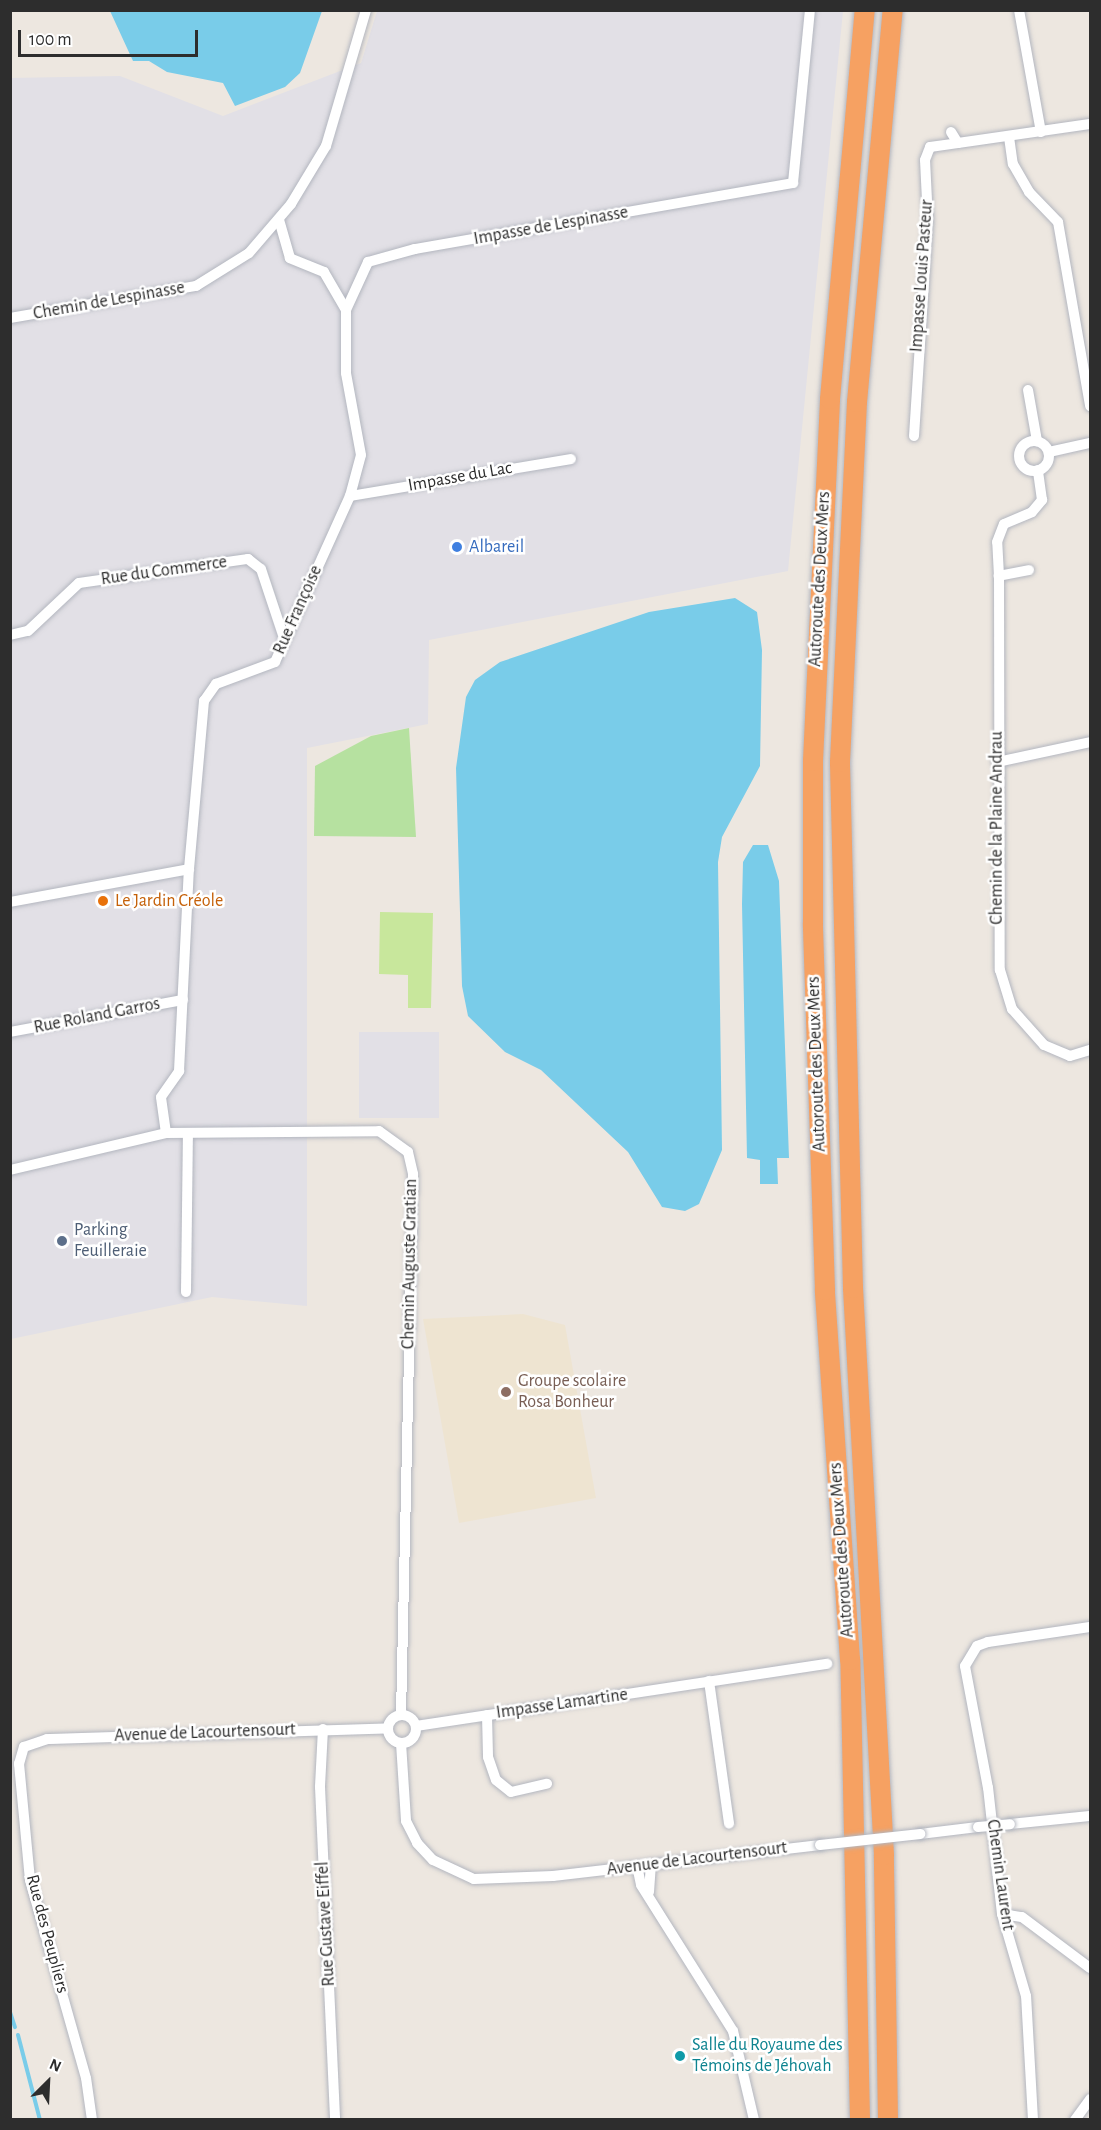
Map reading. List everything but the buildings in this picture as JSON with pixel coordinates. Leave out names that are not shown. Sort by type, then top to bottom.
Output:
[{"type":"highway","name":"Autoroute des Deux Mers","points":[[860,2120],[849,1659],[824,1266],[813,922],[813,761],[830,399],[865,10]]},
{"type":"highway","name":"Autoroute des Deux Mers","points":[[888,2120],[884,1844],[851,1252],[840,762],[857,402],[893,10]]},
{"type":"street","name":"Chemin de Lespinasse","points":[[10,318],[196,286],[249,253],[279,220],[326,146],[366,10]]},
{"type":"street","name":"Impasse de Lespinasse","points":[[346,310],[368,262],[415,249],[787,186],[796,177],[810,10]]},
{"type":"street","points":[[1019,10],[1041,132]]},
{"type":"street","name":"Impasse Louis Pasteur","points":[[914,436],[928,221],[925,159],[930,147],[1090,124]]},
{"type":"street","points":[[951,132],[958,142]]},
{"type":"street","points":[[1009,137],[1013,164],[1029,192],[1058,222],[1090,406]]},
{"type":"street","points":[[279,220],[290,258],[324,272],[346,310]]},
{"type":"street","name":"Rue Françoise","points":[[165,1133],[161,1098],[179,1071],[189,869],[204,701],[216,684],[275,662],[350,496],[361,455],[346,373],[346,310]]},
{"type":"street","points":[[1028,390],[1037,441],[1049,452]]},
{"type":"street","points":[[1037,441],[1020,449],[1019,459],[1030,470],[1038,470],[1045,466],[1049,452]]},
{"type":"street","points":[[1049,452],[1090,443]]},
{"type":"street","name":"Impasse du Lac","points":[[350,496],[571,459]]},
{"type":"street","name":"Chemin de la Plaine Andrau","points":[[1038,470],[1042,500],[1032,512],[1004,524],[997,542],[999,576],[996,762],[997,947],[1003,984],[1012,1009],[1044,1045],[1070,1056],[1090,1050]]},
{"type":"street","name":"Rue du Commerce","points":[[10,634],[28,631],[79,583],[248,559],[261,569],[284,638]]},
{"type":"street","points":[[999,576],[1029,570]]},
{"type":"street","points":[[996,762],[1090,742]]},
{"type":"street","points":[[10,902],[189,869]]},
{"type":"street","name":"Rue Roland Garros","points":[[10,1032],[183,1000]]},
{"type":"street","name":"Chemin Auguste Gratian","points":[[10,1170],[165,1133],[188,1134],[269,1129],[379,1131],[396,1139],[408,1152],[412,1186],[401,1714]]},
{"type":"street","points":[[186,1292],[188,1134]]},
{"type":"street","name":"Chemin Laurent","points":[[1033,2120],[1026,1996],[1002,1914],[986,1775],[965,1677],[969,1655],[988,1642],[1090,1627]]},
{"type":"street","name":"Impasse Lamartine","points":[[416,1726],[827,1664]]},
{"type":"street","points":[[709,1681],[729,1824]]},
{"type":"street","points":[[401,1714],[416,1726],[410,1740],[401,1743],[393,1740],[388,1728],[392,1719],[401,1714]]},
{"type":"street","points":[[488,1715],[488,1757],[496,1780],[511,1792],[547,1784]]},
{"type":"street","name":"Avenue de Lacourtensourt","points":[[24,1747],[47,1739],[388,1728]]},
{"type":"street","name":"Rue Gustave Eiffel","points":[[323,1729],[320,1787],[335,2120]]},
{"type":"street","name":"Avenue de Lacourtensourt","points":[[401,1743],[406,1821],[417,1843],[453,1872],[506,1880],[1090,1816]]},
{"type":"street","name":"Rue des Peupliers","points":[[24,1747],[19,1764],[30,1880],[86,2078],[92,2120]]},
{"type":"street","points":[[649,1893],[651,1864]]},
{"type":"street","points":[[638,1866],[641,1885],[649,1893],[733,2031],[754,2120]]},
{"type":"street","points":[[1002,1914],[1022,1917],[1090,1968]]},
{"type":"street","points":[[1075,2120],[1090,2099]]},
{"type":"shaded area","points":[[377,11],[843,11],[788,571],[429,640],[428,724],[307,748],[307,1306],[212,1297],[11,1339],[10,78],[120,76],[223,116],[361,63]]},
{"type":"shaded area","points":[[359,1032],[439,1032],[439,1118],[359,1118]]},
{"type":"shaded area","name":"Groupe scolaire Rosa Bonheur","points":[[523,1314],[565,1325],[596,1498],[459,1523],[423,1319]]},
{"type":"green space","points":[[409,728],[416,837],[314,836],[315,766],[371,736]]},
{"type":"green space","points":[[380,912],[433,913],[431,1008],[408,1008],[408,975],[379,974]]},
{"type":"water","points":[[110,11],[322,11],[300,73],[285,87],[235,106],[223,83],[167,72],[149,61],[133,61]]},
{"type":"water","points":[[735,598],[757,612],[762,650],[760,766],[722,837],[718,862],[722,1150],[699,1204],[685,1211],[662,1207],[628,1152],[541,1070],[505,1052],[468,1016],[462,986],[456,768],[466,697],[475,680],[500,662],[649,612]]},
{"type":"water","points":[[753,845],[768,845],[779,881],[789,1158],[777,1158],[778,1184],[760,1184],[760,1160],[747,1158],[742,904],[743,862]]},
{"type":"waterway","points":[[10,2012],[15,2027]]},
{"type":"waterway","points":[[18,2035],[40,2120]]},
{"type":"place","name":"Albareil","points":[[457,547]]},
{"type":"place","name":"Le Jardin Créole","points":[[103,901]]},
{"type":"place","name":"Parking Feuilleraie","points":[[62,1241]]},
{"type":"place","name":"Groupe scolaire Rosa Bonheur","points":[[506,1392]]},
{"type":"place","name":"Salle du Royaume des Témoins de Jéhovah","points":[[680,2056]]}]
